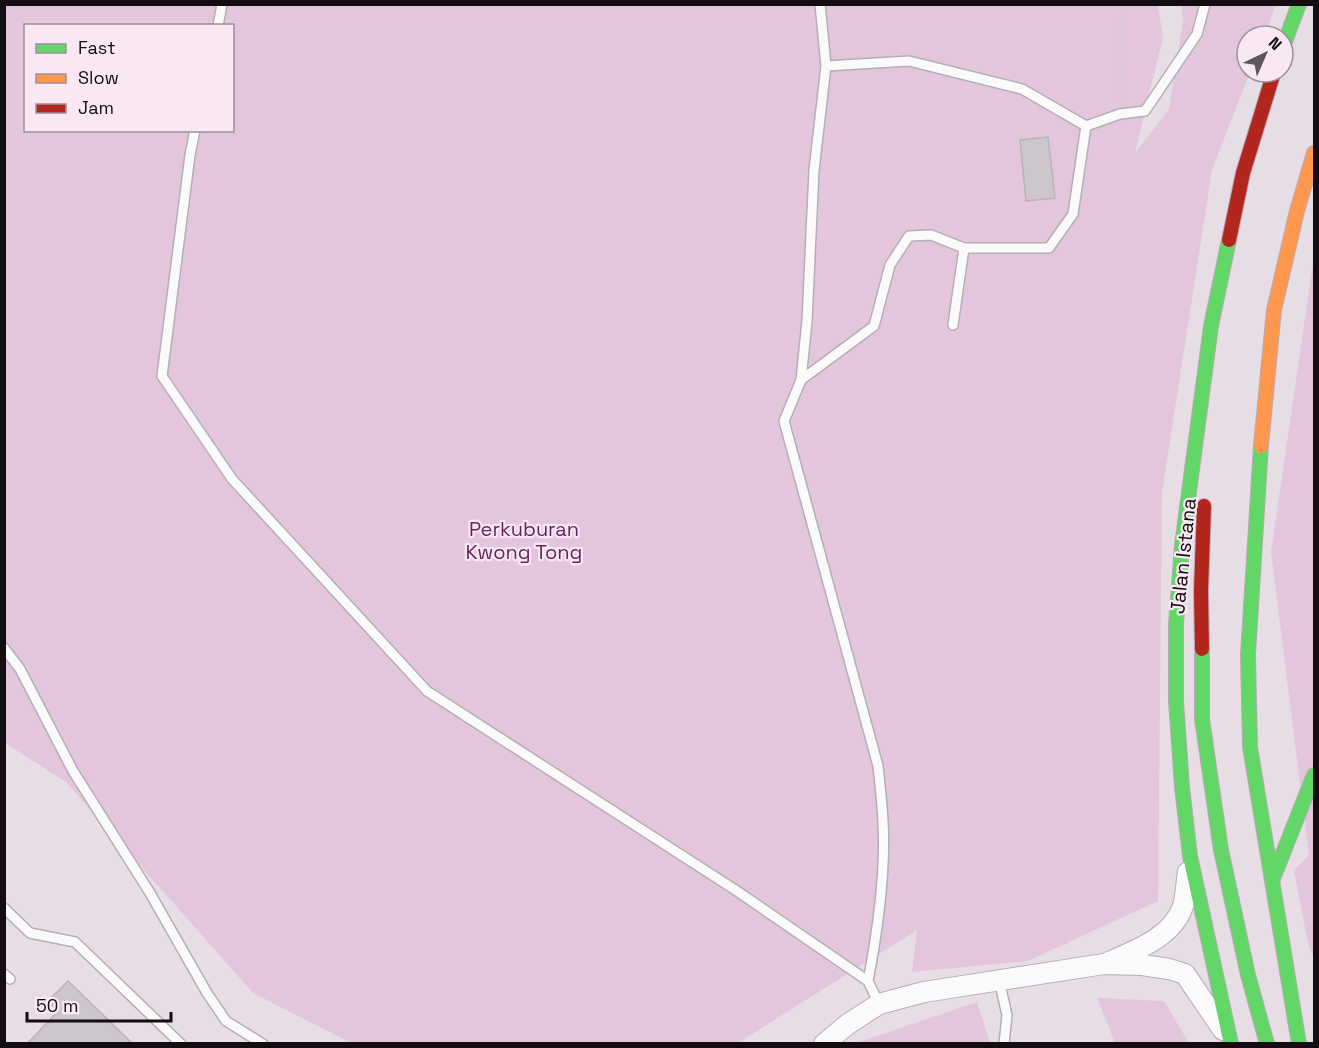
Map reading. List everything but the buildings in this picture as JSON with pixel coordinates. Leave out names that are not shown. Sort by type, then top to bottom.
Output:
[{"type":"main road","points":[[1292,24],[1299,4]]},
{"type":"main road","name":"Jalan Istana","points":[[1231,1043],[1190,856],[1176,701],[1176,624],[1182,545],[1211,326],[1243,173],[1270,84]]},
{"type":"main road","points":[[1299,1044],[1250,747],[1248,655],[1263,417],[1274,310],[1297,211],[1314,153]]},
{"type":"main road","points":[[1211,326],[1201,591],[1202,719],[1221,850],[1248,975],[1267,1044]]},
{"type":"main road","points":[[1272,881],[1314,775]]},
{"type":"main road","points":[[1285,958],[1305,993]]},
{"type":"street","points":[[1104,964],[1143,947],[1164,933],[1175,921],[1183,906],[1190,856]]},
{"type":"street","points":[[824,1044],[848,1024],[879,1004],[924,992],[1104,964],[1142,965],[1185,974],[1231,1043]]},
{"type":"lane","points":[[218,24],[222,4]]},
{"type":"lane","points":[[820,4],[826,66],[813,170],[807,321],[801,380],[784,421],[878,766],[884,822],[882,881],[868,981]]},
{"type":"lane","points":[[826,66],[909,61],[1022,89],[1086,126],[1120,114],[1145,111],[1197,34],[1205,4]]},
{"type":"lane","points":[[801,380],[874,326],[890,265],[909,236],[931,235],[964,248],[1049,248],[1072,214],[1086,126]]},
{"type":"lane","points":[[195,132],[162,376],[232,479],[427,691],[737,891],[868,981],[879,1004]]},
{"type":"lane","points":[[953,325],[964,248]]},
{"type":"lane","points":[[4,648],[20,669],[73,771],[150,893],[207,993],[226,1021],[263,1044]]},
{"type":"lane","points":[[4,908],[30,933],[75,942],[181,1044]]},
{"type":"lane","points":[[999,980],[1007,1015],[1004,1044]]},
{"type":"path","points":[[1120,114],[1122,4]]},
{"type":"green space","name":"Perkuburan Kwong Tong","points":[[4,5],[1158,5],[1163,37],[1135,153],[1169,109],[1183,21],[1181,5],[1276,5],[1269,24],[1235,24],[1235,84],[1245,84],[1212,170],[1162,493],[1158,901],[1028,961],[912,972],[917,930],[738,1043],[351,1043],[253,993],[66,782],[5,743]]},
{"type":"green space","points":[[1314,256],[1314,959],[1308,944],[1294,870],[1309,855],[1271,552]]},
{"type":"green space","points":[[1097,998],[1164,1001],[1189,1043],[1115,1043]]},
{"type":"green space","points":[[977,1002],[990,1043],[859,1043],[862,1041]]},
{"type":"traffic: fast","points":[[1292,24],[1299,4]]},
{"type":"traffic: fast","points":[[1229,240],[1211,326],[1182,545],[1176,624],[1176,701],[1190,856],[1231,1044]]},
{"type":"traffic: fast","points":[[1261,446],[1248,655],[1250,747],[1299,1044]]},
{"type":"traffic: fast","points":[[1202,649],[1202,719],[1221,850],[1248,975],[1267,1044]]},
{"type":"traffic: fast","points":[[1272,881],[1314,775]]},
{"type":"traffic: slow","points":[[1261,446],[1274,310],[1297,211],[1314,153]]},
{"type":"traffic: jam","points":[[1229,240],[1243,173],[1270,84]]},
{"type":"traffic: jam","points":[[1202,649],[1201,591],[1204,506]]}]
